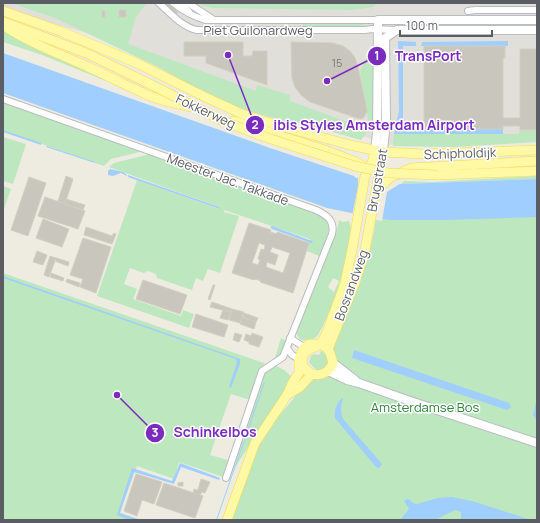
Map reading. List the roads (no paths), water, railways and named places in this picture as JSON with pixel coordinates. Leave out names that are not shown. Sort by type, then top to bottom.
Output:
[{"type":"main road","name":"Fokkerweg","points":[[3,10],[60,31],[139,64],[242,114],[377,154]]},
{"type":"main road","name":"Fokkerweg","points":[[3,22],[86,54],[223,121],[354,166],[387,173],[438,175],[537,171]]},
{"type":"main road","points":[[3,25],[15,34],[150,96],[222,117],[356,162],[363,166],[365,174]]},
{"type":"main road","name":"Schipholdijk","points":[[377,154],[537,150]]},
{"type":"main road","points":[[356,162],[365,162],[377,154]]},
{"type":"main road","name":"Brugstraat","points":[[357,218],[365,174],[377,154]]},
{"type":"main road","name":"Brugstraat","points":[[370,220],[377,178],[377,154]]},
{"type":"main road","points":[[373,201],[379,189],[387,180],[401,172],[416,167],[537,161]]},
{"type":"main road","name":"Bosrandweg","points":[[321,346],[345,283],[357,218]]},
{"type":"main road","name":"Bosrandweg","points":[[321,346],[356,280],[365,250],[370,220]]},
{"type":"main road","points":[[227,520],[255,443],[287,395],[298,373],[300,354],[304,347],[309,344],[321,346],[332,356],[330,367],[320,375],[312,374],[300,362]]},
{"type":"main road","points":[[300,362],[308,351],[321,346]]},
{"type":"main road","points":[[287,395],[300,387],[312,374]]},
{"type":"street","name":"Piet Guilonardweg","points":[[159,3],[182,23],[197,30],[397,30]]},
{"type":"street","name":"Piet Guilonardweg","points":[[173,3],[184,11],[199,18],[214,20],[382,20]]},
{"type":"street","name":"Piet Guilonardweg","points":[[181,3],[191,14]]},
{"type":"street","name":"Piet Guilonardweg","points":[[188,3],[214,20]]},
{"type":"street","points":[[468,11],[537,10]]},
{"type":"street","points":[[382,20],[537,20]]},
{"type":"street","name":"Brugstraat","points":[[377,154],[382,20]]},
{"type":"street","points":[[422,20],[422,30]]},
{"type":"street","points":[[513,20],[513,30]]},
{"type":"street","points":[[365,30],[382,38],[397,30],[537,30]]},
{"type":"street","name":"Meester Jac. Takkade","points":[[3,99],[310,208],[328,217],[333,226],[332,234],[287,348]]},
{"type":"street","points":[[290,338],[304,347]]},
{"type":"street","points":[[287,348],[300,362]]},
{"type":"street","points":[[226,478],[262,371],[283,357],[287,348]]},
{"type":"street","points":[[330,367],[347,380],[537,443]]},
{"type":"water","points":[[398,41],[416,42],[416,46],[403,46],[403,128],[503,129],[503,134],[394,134],[399,111]]},
{"type":"water","points":[[508,41],[508,46],[421,46],[422,42]]},
{"type":"water","points":[[3,53],[267,147],[354,176],[356,178],[401,184],[537,179],[537,217],[390,220],[327,208],[3,93]]},
{"type":"water","points":[[3,130],[41,143],[41,145],[3,132]]},
{"type":"water","points":[[47,146],[95,162],[95,163],[46,147]]},
{"type":"water","points":[[110,169],[123,172],[127,176],[121,173],[113,176],[108,175],[108,171]]},
{"type":"water","points":[[128,175],[219,207],[220,209],[128,177]]},
{"type":"water","points":[[272,226],[313,242],[311,243],[272,229],[270,227]]},
{"type":"water","points":[[3,276],[240,359],[240,364],[231,388],[229,387],[237,362],[236,359],[3,278]]},
{"type":"water","points":[[354,350],[509,403],[511,407],[507,410],[352,358]]},
{"type":"water","points":[[264,382],[265,382],[216,520]]},
{"type":"water","points":[[343,398],[341,414],[343,419],[382,464],[379,468],[376,467],[335,418],[336,406]]},
{"type":"water","points":[[537,398],[537,421],[533,415]]},
{"type":"water","points":[[180,463],[220,478],[219,480],[181,467],[174,484],[134,472],[120,513],[141,520],[130,520],[117,515],[132,468],[172,481]]},
{"type":"water","points":[[451,497],[472,501],[531,520],[461,520],[461,512],[455,510],[435,520],[400,520],[409,509],[404,501],[407,499],[417,504],[438,498]]},
{"type":"place","name":"ibis Styles Amsterdam Airport","points":[[228,55]]},
{"type":"place","name":"TransPort","points":[[327,81]]},
{"type":"place","name":"Schinkelbos","points":[[117,395]]},
{"type":"park label","name":"Amsterdamse Bos","points":[[425,407]]}]
